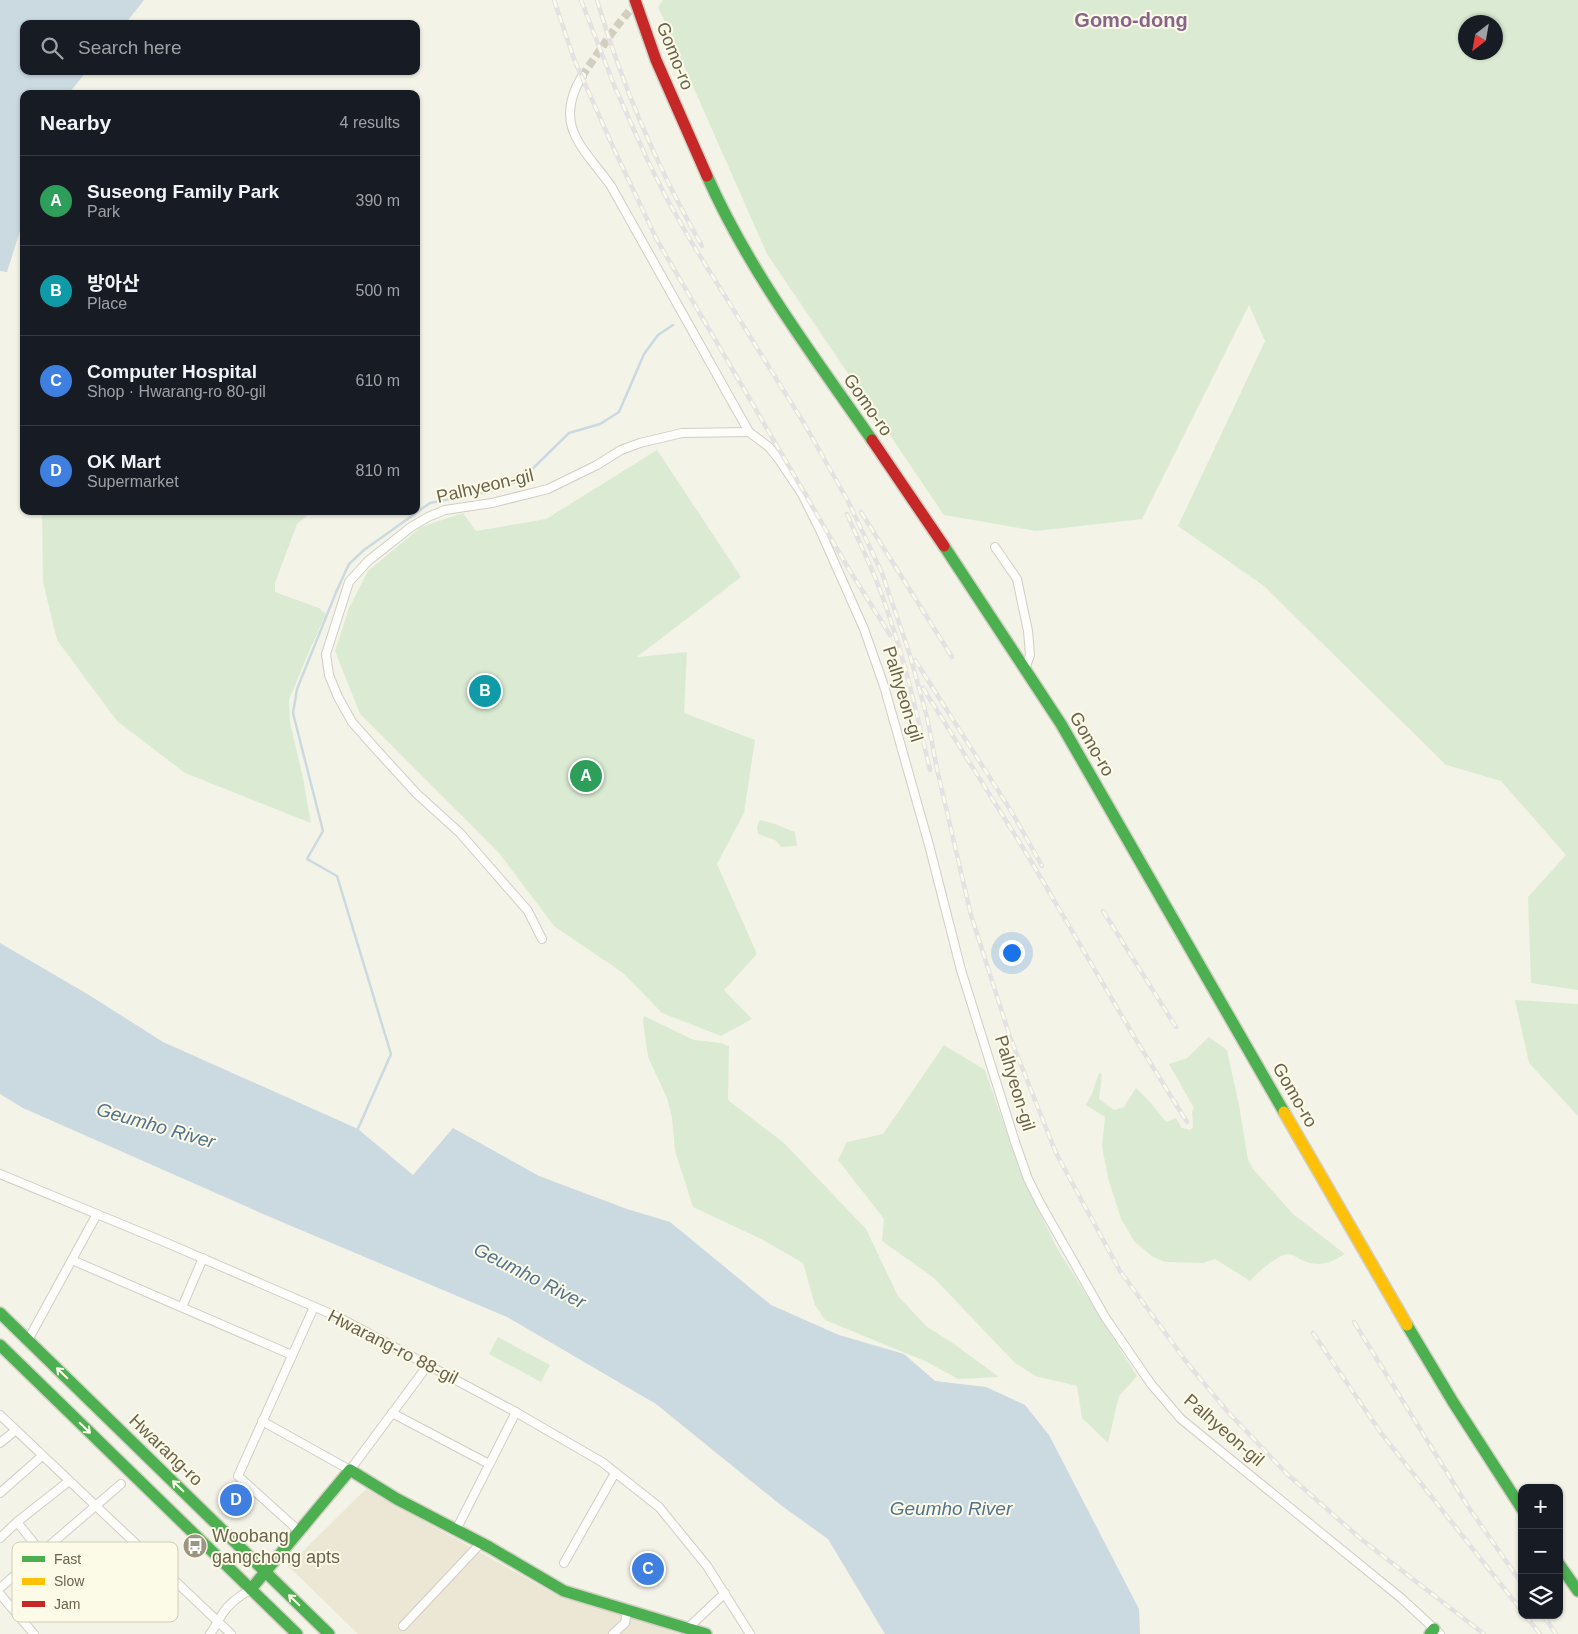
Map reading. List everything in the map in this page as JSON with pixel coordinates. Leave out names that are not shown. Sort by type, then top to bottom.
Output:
[{"type":"main road","name":"Gomo-ro","points":[[635,0],[656,60],[724,214],[768,290],[929,523],[1061,724],[1400,1312],[1453,1402],[1518,1503]]},
{"type":"main road","name":"Hwarang-ro","points":[[0,1313],[329,1634]]},
{"type":"main road","points":[[0,1345],[297,1634]]},
{"type":"main road","points":[[251,1589],[350,1470],[397,1499],[481,1543],[564,1591],[706,1634]]},
{"type":"main road","points":[[1563,1570],[1578,1591]]},
{"type":"street","name":"Palhyeon-gil","points":[[582,76],[573,94],[570,107],[570,122],[573,134],[582,149],[611,186],[749,432],[769,447],[802,494],[864,629],[884,686],[929,845],[961,970],[1028,1179],[1049,1220],[1105,1317],[1127,1351],[1151,1384],[1181,1419],[1400,1598],[1435,1632]]},
{"type":"street","name":"Palhyeon-gil","points":[[542,939],[528,911],[460,833],[417,794],[374,747],[352,722],[338,697],[329,675],[326,654],[349,582],[368,561],[411,527],[445,510],[492,503],[548,489],[598,465],[621,450],[640,443],[682,433],[749,432]]},
{"type":"street","points":[[995,547],[1017,579],[1028,631],[1030,655],[1025,670]]},
{"type":"street","name":"Hwarang-ro 88-gil","points":[[0,1174],[203,1258],[338,1317],[516,1412],[602,1462],[659,1507],[708,1566],[750,1634]]},
{"type":"street","points":[[28,1340],[98,1214]]},
{"type":"street","points":[[182,1307],[203,1258]]},
{"type":"street","points":[[72,1260],[292,1355]]},
{"type":"street","points":[[298,1531],[238,1476],[314,1307]]},
{"type":"street","points":[[262,1422],[350,1470],[428,1365]]},
{"type":"street","points":[[456,1530],[516,1412]]},
{"type":"street","points":[[392,1413],[489,1464]]},
{"type":"street","points":[[0,1415],[133,1542]]},
{"type":"street","points":[[0,1443],[16,1430]]},
{"type":"street","points":[[0,1493],[42,1456]]},
{"type":"street","points":[[564,1563],[616,1473]]},
{"type":"street","points":[[0,1538],[17,1522],[69,1481]]},
{"type":"street","points":[[52,1542],[121,1484]]},
{"type":"street","points":[[17,1522],[33,1542]]},
{"type":"street","points":[[404,1626],[481,1543]]},
{"type":"street","points":[[0,1588],[12,1577]]},
{"type":"street","points":[[178,1584],[231,1634]]},
{"type":"street","points":[[210,1634],[219,1623],[223,1613],[233,1602],[251,1589]]},
{"type":"street","points":[[686,1628],[725,1593]]},
{"type":"street","points":[[0,1594],[12,1608]]},
{"type":"street","points":[[613,1634],[624,1623],[627,1611]]},
{"type":"street","points":[[24,1622],[34,1634]]},
{"type":"shaded area","points":[[366,1489],[562,1598],[676,1630],[677,1634],[358,1634],[288,1566]]},
{"type":"green space","points":[[663,0],[1578,0],[1578,990],[1531,983],[1528,897],[1566,855],[1501,781],[1446,765],[1264,586],[1178,526],[1265,341],[1249,305],[1142,519],[1036,531],[944,515],[767,254],[658,7]]},
{"type":"green space","points":[[657,450],[741,577],[637,657],[687,652],[684,713],[755,740],[744,813],[717,864],[757,954],[724,990],[752,1019],[721,1036],[662,1013],[623,973],[554,926],[499,853],[360,714],[335,651],[349,608],[368,571],[421,527],[463,513],[476,531],[546,519]]},
{"type":"green space","points":[[42,515],[308,515],[297,524],[275,583],[275,592],[319,608],[326,614],[289,700],[290,722],[311,823],[185,773],[117,721],[57,640],[43,582]]},
{"type":"green space","points":[[760,820],[795,832],[797,846],[781,847],[775,840],[758,834],[757,826]]},
{"type":"green space","points":[[1515,1000],[1578,1004],[1578,1116],[1529,1063]]},
{"type":"green space","points":[[644,1016],[694,1040],[721,1043],[729,1046],[728,1100],[784,1143],[866,1229],[898,1296],[926,1326],[999,1377],[958,1379],[927,1362],[825,1320],[815,1305],[803,1263],[761,1239],[693,1207],[675,1151],[672,1117],[667,1098],[648,1057]]},
{"type":"green space","points":[[1209,1037],[1227,1050],[1248,1160],[1254,1170],[1293,1214],[1345,1254],[1335,1260],[1314,1264],[1290,1254],[1283,1255],[1250,1281],[1215,1259],[1203,1263],[1165,1262],[1153,1257],[1135,1242],[1121,1219],[1108,1178],[1102,1146],[1105,1117],[1086,1105],[1099,1073],[1102,1074],[1099,1099],[1114,1110],[1124,1107],[1136,1088],[1166,1122],[1176,1118],[1182,1128],[1190,1130],[1193,1127],[1192,1112],[1194,1108],[1169,1064],[1187,1058]]},
{"type":"green space","points":[[944,1045],[985,1070],[1023,1179],[1057,1248],[1137,1376],[1119,1396],[1108,1443],[1082,1418],[1077,1386],[1035,1376],[1014,1362],[934,1278],[882,1241],[884,1219],[838,1160],[847,1142],[883,1134]]},
{"type":"green space","points":[[498,1337],[550,1365],[541,1382],[489,1354]]},
{"type":"water","points":[[0,0],[144,0],[128,20],[20,20],[20,75],[84,75],[71,90],[20,90],[20,231],[7,272],[0,271]]},
{"type":"water","name":"Geumho River","points":[[0,943],[89,995],[163,1042],[358,1129],[413,1175],[453,1128],[539,1176],[627,1209],[670,1222],[771,1305],[839,1335],[904,1354],[935,1381],[986,1387],[1025,1405],[1049,1435],[1139,1609],[1140,1634],[885,1634],[828,1539],[782,1506],[656,1404],[507,1317],[270,1217],[23,1108],[0,1094]]},
{"type":"waterway","points":[[420,510],[430,503],[491,491],[521,480],[569,433],[600,424],[619,412],[644,354],[658,335],[673,325]]},
{"type":"waterway","points":[[357,1131],[391,1054],[337,876],[307,859],[323,831],[293,713],[297,689],[349,564],[364,550],[413,515]]},
{"type":"tunnel","points":[[582,76],[616,27],[637,2]]},
{"type":"railway","points":[[554,0],[574,59],[657,240],[847,566],[890,635]]},
{"type":"railway","points":[[581,0],[614,85],[668,201],[805,425],[849,503],[882,573],[909,652],[927,717],[937,769],[971,915],[1010,1037],[1056,1153],[1120,1271],[1188,1364],[1227,1411],[1287,1474],[1361,1539],[1484,1634]]},
{"type":"railway","points":[[597,0],[642,126],[702,246]]},
{"type":"railway","points":[[861,512],[952,657]]},
{"type":"railway","points":[[847,514],[875,577],[892,624],[913,697],[930,770]]},
{"type":"railway","points":[[915,660],[1013,814],[1042,866]]},
{"type":"railway","points":[[923,688],[1028,856],[1136,1040],[1187,1122]]},
{"type":"railway","points":[[1103,911],[1176,1027]]},
{"type":"railway","points":[[1354,1322],[1467,1505],[1518,1578]]},
{"type":"railway","points":[[1313,1333],[1381,1433],[1518,1606]]},
{"type":"railway","points":[[1528,1619],[1540,1634]]},
{"type":"railway","points":[[1546,1619],[1556,1634]]},
{"type":"traffic: fast","points":[[707,176],[742,245],[762,279],[872,440]]},
{"type":"traffic: fast","points":[[944,546],[1061,724],[1284,1112]]},
{"type":"traffic: fast","points":[[0,1313],[329,1634]]},
{"type":"traffic: fast","points":[[1407,1325],[1453,1402],[1518,1503]]},
{"type":"traffic: fast","points":[[0,1345],[297,1634]]},
{"type":"traffic: fast","points":[[251,1589],[350,1470],[397,1499],[489,1547],[564,1591],[706,1634]]},
{"type":"traffic: fast","points":[[1563,1570],[1578,1591]]},
{"type":"traffic: fast","points":[[1430,1634],[1434,1629]]},
{"type":"traffic: slow","points":[[1284,1112],[1407,1325]]},
{"type":"traffic: jam","points":[[635,0],[656,60],[707,176]]},
{"type":"traffic: jam","points":[[872,440],[944,546]]},
{"type":"place","name":"방아산","points":[[485,691]]},
{"type":"place","name":"Suseong Family Park","points":[[586,776]]},
{"type":"place","name":"OK Mart","points":[[236,1500]]},
{"type":"place","name":"Woobang gangchong apts","points":[[195,1546]]},
{"type":"place","name":"Computer Hospital","points":[[648,1569]]},
{"type":"district","name":"Gomo-dong","points":[[1131,20]]}]
